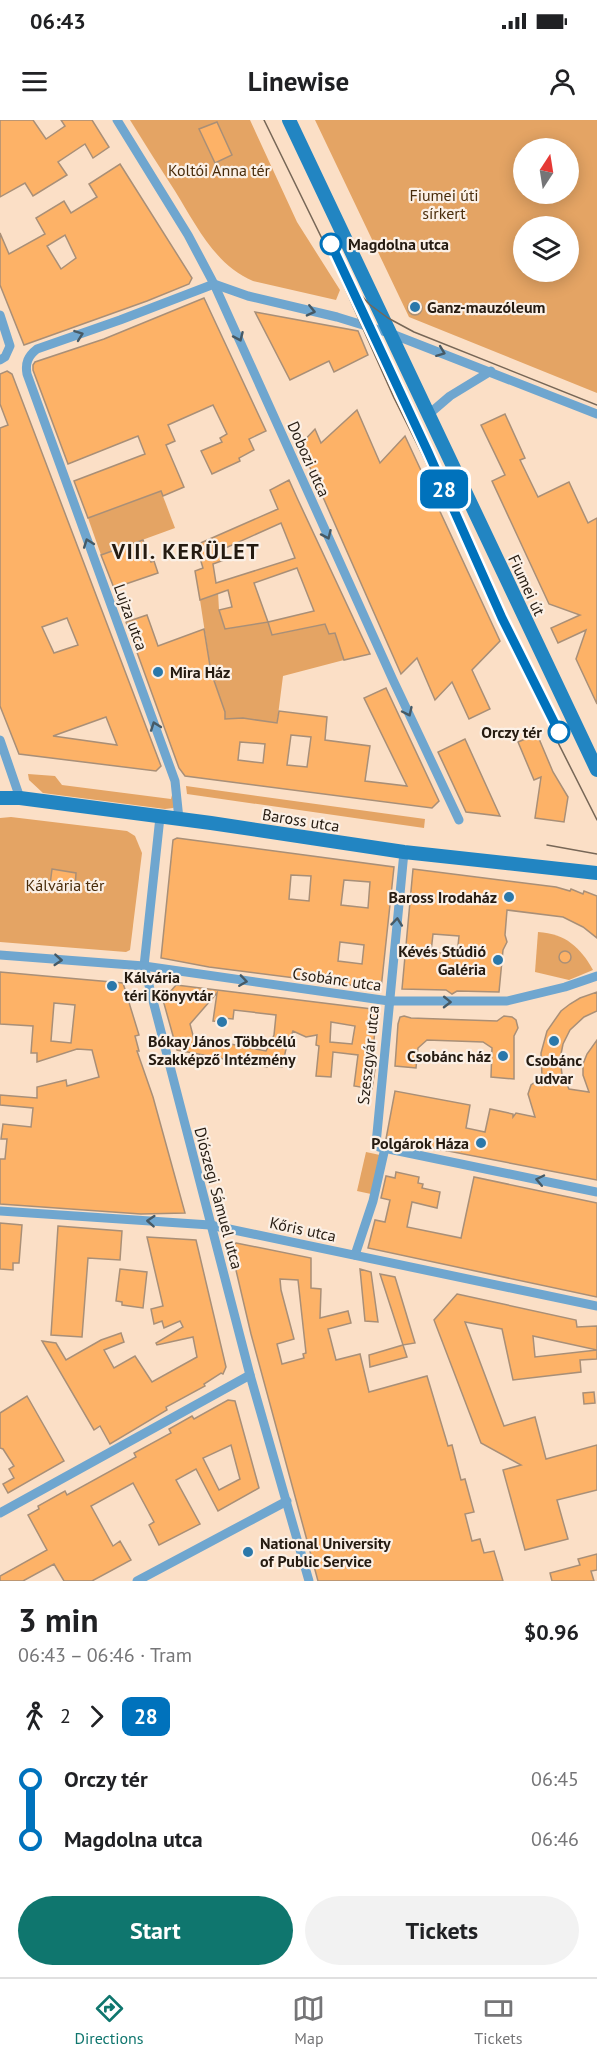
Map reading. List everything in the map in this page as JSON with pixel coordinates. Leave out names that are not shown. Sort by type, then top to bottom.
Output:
[{"type":"main road","name":"Fiumei út","points":[[289,120],[597,770]]},
{"type":"main road","name":"Baross utca","points":[[0,798],[20,798],[179,819],[404,852],[597,873]]},
{"type":"street","name":"Dobozi utca","points":[[117,120],[188,235],[214,284],[388,669],[459,820]]},
{"type":"street","points":[[214,284],[248,296],[337,317],[392,334],[597,414]]},
{"type":"street","name":"Lujza utca","points":[[179,819],[175,781],[27,374],[27,359],[37,349],[214,284]]},
{"type":"street","points":[[0,315],[9,338],[9,351],[0,360]]},
{"type":"street","points":[[429,414],[450,396],[491,371]]},
{"type":"street","points":[[0,740],[20,798]]},
{"type":"street","name":"Diószegi Sámuel utca","points":[[160,817],[144,966],[250,1375],[309,1581]]},
{"type":"street","name":"Szeszgyár utca","points":[[384,1148],[376,1144],[375,1137],[404,852]]},
{"type":"street","points":[[0,955],[144,966]]},
{"type":"street","name":"Csobánc utca","points":[[144,966],[389,1001],[507,1001],[597,976]]},
{"type":"street","points":[[355,1255],[373,1201],[384,1148],[597,1192]]},
{"type":"street","name":"Kőris utca","points":[[0,1211],[210,1225],[597,1305]]},
{"type":"street","points":[[0,1513],[250,1375]]},
{"type":"street","points":[[137,1581],[288,1502]]},
{"type":"green space","name":"Koltói Anna tér","points":[[130,120],[250,120],[297,222],[340,290],[336,300],[253,281],[228,265],[199,230]]},
{"type":"green space","name":"Fiumei úti sírkert","points":[[315,120],[597,120],[597,393],[409,317]]},
{"type":"green space","points":[[161,491],[175,528],[101,555],[88,518]]},
{"type":"green space","points":[[218,592],[219,610],[225,629],[268,622],[272,635],[325,624],[335,633],[344,660],[283,676],[277,723],[243,718],[225,719],[225,712],[211,672],[200,600]]},
{"type":"green space","points":[[28,774],[55,776],[62,785],[171,799],[173,791],[176,806],[165,809],[43,793],[29,780]]},
{"type":"green space","points":[[186,786],[425,819],[424,828],[187,794]]},
{"type":"green space","name":"Kálvária tér","points":[[11,817],[127,831],[135,836],[142,853],[130,950],[126,952],[0,942],[0,818]]},
{"type":"green space","points":[[538,932],[557,936],[571,943],[593,970],[569,980],[535,972]]},
{"type":"green space","points":[[366,1152],[380,1155],[371,1194],[357,1191]]},
{"type":"building","points":[[0,120],[33,120],[46,139],[65,126],[61,120],[92,120],[109,147],[93,158],[85,144],[58,162],[67,175],[33,196],[25,183],[0,197]]},
{"type":"building","points":[[217,122],[232,155],[215,163],[199,129]]},
{"type":"building","points":[[120,164],[192,278],[189,284],[147,301],[24,345],[0,285],[0,233],[9,254],[45,234],[36,218],[64,201],[71,213],[97,197],[89,184]],"holes":[[[65,235],[76,258],[61,269],[47,246]]]},
{"type":"building","points":[[204,298],[266,431],[249,439],[254,450],[239,458],[240,461],[212,474],[201,451],[222,442],[220,438],[227,434],[213,405],[168,425],[175,441],[166,445],[184,487],[163,496],[161,491],[88,518],[74,481],[145,454],[138,436],[68,464],[33,365],[35,362],[104,339]]},
{"type":"building","name":"Ganz-mauzóleum","points":[[412,301],[418,301],[422,308],[418,315],[412,315],[408,311],[408,305]]},
{"type":"building","points":[[255,312],[358,331],[368,355],[334,372],[329,361],[290,380]]},
{"type":"building","points":[[7,371],[12,374],[161,766],[156,771],[19,754],[0,706],[0,428],[8,425],[0,404],[0,374]],"holes":[[[67,618],[78,645],[54,653],[42,627]],[[106,717],[117,745],[53,736]]]},
{"type":"building","points":[[357,410],[380,463],[405,436],[500,641],[472,670],[490,709],[469,719],[452,682],[435,700],[417,658],[401,674],[300,445],[315,429],[321,443]]},
{"type":"building","points":[[505,414],[525,458],[520,460],[538,497],[569,482],[588,523],[597,518],[597,704],[576,659],[586,630],[558,643],[551,628],[580,615],[549,604],[492,481],[505,475],[481,425]]},
{"type":"building","points":[[289,480],[370,654],[344,660],[335,633],[329,634],[325,624],[272,635],[268,622],[225,629],[219,610],[232,607],[228,590],[200,600],[195,571],[203,568],[196,545],[278,509],[270,490]],"holes":[[[281,523],[295,558],[216,583],[213,564],[224,560],[221,550]],[[297,568],[314,611],[268,622],[254,583]]]},
{"type":"building","points":[[143,540],[151,562],[154,561],[158,573],[114,588],[101,555]]},
{"type":"building","points":[[147,615],[158,646],[204,629],[211,672],[225,712],[225,719],[243,718],[277,723],[279,711],[327,717],[325,740],[370,746],[365,781],[407,786],[364,698],[386,688],[439,801],[432,808],[185,776],[179,768],[126,622]],"holes":[[[291,735],[311,737],[307,767],[287,765]],[[240,742],[265,744],[263,763],[238,760]]]},
{"type":"building","points":[[537,734],[553,772],[568,797],[564,822],[535,818],[541,777],[534,780],[518,742]]},
{"type":"building","points":[[465,739],[500,816],[466,812],[438,752]]},
{"type":"building","points":[[177,838],[394,867],[381,989],[209,967],[161,958],[173,840]],"holes":[[[291,875],[311,876],[309,901],[289,899]],[[344,880],[370,882],[368,908],[341,905]],[[340,942],[364,945],[362,964],[338,961]]]},
{"type":"building","points":[[52,869],[76,873],[75,889],[50,885]]},
{"type":"building","points":[[413,869],[556,887],[570,891],[571,889],[597,896],[597,938],[583,927],[563,917],[507,910],[505,935],[507,942],[503,950],[499,992],[457,991],[452,994],[446,990],[402,989]],"holes":[[[433,934],[459,936],[457,955],[431,952]]]},
{"type":"building","points":[[567,951],[571,957],[567,963],[563,963],[559,955]]},
{"type":"building","points":[[0,972],[123,983],[139,1035],[135,1036],[139,1051],[137,1051],[153,1097],[185,1213],[141,1214],[0,1204],[0,1159],[5,1159],[7,1139],[1,1139],[3,1124],[31,1127],[33,1108],[0,1105],[0,1095],[37,1098],[37,1087],[66,1080],[67,1086],[99,1077],[92,1050],[77,1049],[37,1062],[37,1053],[31,1053],[33,1026],[0,1024]],"holes":[[[54,1003],[75,1005],[71,1043],[51,1041]]]},
{"type":"building","points":[[176,985],[372,1009],[376,1014],[372,1068],[375,1069],[372,1089],[354,1086],[358,1055],[333,1052],[331,1077],[316,1076],[319,1046],[316,1045],[317,1035],[306,1037],[293,1031],[282,1067],[267,1064],[267,1067],[177,1050],[163,1000]],"holes":[[[217,993],[213,1021],[223,1022],[223,1018],[233,1019],[234,1010],[276,1015],[274,1035],[266,1051],[220,1042],[219,1047],[195,1043],[190,1024]],[[331,1022],[355,1026],[352,1044],[330,1042]]]},
{"type":"building","points":[[597,992],[597,1011],[584,1017],[570,1030],[563,1044],[560,1059],[562,1074],[569,1089],[589,1092],[583,1075],[583,1064],[597,1040],[597,1180],[386,1139],[395,1091],[470,1105],[466,1128],[485,1132],[490,1109],[513,1114],[513,1117],[516,1113],[535,1117],[528,1094],[531,1085],[542,1077],[541,1053],[547,1031],[561,1011],[580,998]]},
{"type":"building","name":"Csobánc ház","points":[[504,1016],[512,1017],[516,1020],[518,1028],[514,1036],[514,1079],[491,1077],[492,1048],[483,1042],[427,1040],[418,1048],[416,1068],[395,1066],[398,1024],[400,1017],[497,1021]]},
{"type":"building","points":[[396,1172],[419,1177],[418,1183],[423,1184],[422,1188],[440,1192],[437,1208],[412,1202],[407,1227],[461,1238],[474,1177],[597,1203],[597,1297],[368,1248],[375,1220],[385,1222],[390,1200],[381,1198],[386,1176],[395,1178]]},
{"type":"building","points":[[0,1223],[22,1225],[19,1263],[13,1263],[13,1270],[0,1269]]},
{"type":"building","points":[[58,1226],[122,1231],[120,1260],[88,1258],[82,1337],[51,1335]]},
{"type":"building","points":[[147,1237],[196,1240],[226,1367],[223,1374],[221,1373],[204,1384],[205,1386],[166,1407],[167,1410],[110,1444],[100,1426],[94,1430],[42,1341],[56,1343],[66,1360],[101,1340],[121,1333],[124,1342],[104,1350],[114,1368],[135,1356],[152,1382],[197,1357],[193,1337],[157,1345],[156,1343],[183,1327],[180,1321],[164,1328],[162,1321],[154,1324],[151,1309],[163,1306]]},
{"type":"building","points":[[236,1243],[311,1258],[311,1288],[321,1289],[320,1318],[348,1311],[351,1323],[328,1329],[336,1360],[360,1354],[369,1392],[427,1376],[448,1446],[452,1445],[461,1480],[465,1479],[474,1512],[465,1514],[472,1541],[480,1539],[484,1553],[494,1551],[503,1581],[318,1581],[251,1334],[231,1249]],"holes":[[[280,1279],[298,1280],[306,1353],[303,1354],[304,1358],[282,1364],[277,1344],[294,1339]]]},
{"type":"building","points":[[120,1269],[147,1272],[143,1308],[122,1305],[122,1302],[116,1301]]},
{"type":"building","points":[[360,1269],[371,1272],[378,1322],[365,1321]]},
{"type":"building","points":[[380,1274],[395,1277],[415,1343],[403,1345]]},
{"type":"building","points":[[457,1294],[576,1320],[577,1327],[597,1326],[597,1350],[597,1359],[580,1360],[581,1372],[513,1380],[502,1329],[465,1322],[504,1426],[535,1417],[546,1459],[597,1445],[597,1490],[557,1500],[568,1539],[525,1550],[503,1470],[521,1465],[481,1443],[434,1320]],"holes":[[[533,1336],[597,1350],[535,1357]]]},
{"type":"building","points":[[403,1345],[407,1357],[370,1367],[369,1355]]},
{"type":"building","points":[[594,1392],[595,1403],[584,1404],[583,1393]]},
{"type":"building","points":[[27,1396],[64,1461],[8,1493],[3,1484],[14,1478],[9,1469],[14,1466],[0,1448],[0,1413]]},
{"type":"building","points":[[228,1400],[235,1401],[259,1488],[218,1511],[196,1469],[176,1480],[200,1524],[159,1545],[149,1525],[154,1522],[133,1483],[91,1506],[113,1546],[120,1541],[131,1560],[92,1581],[64,1581],[54,1564],[23,1581],[0,1581],[0,1576],[47,1550],[28,1515],[39,1509],[38,1506],[65,1491],[67,1495],[136,1457],[134,1453],[171,1433],[169,1429],[192,1416],[194,1419]],"holes":[[[231,1445],[240,1479],[219,1490],[203,1458]]]},
{"type":"building","points":[[597,1554],[597,1570],[591,1571],[594,1581],[552,1581],[550,1573],[580,1565],[578,1559]]},
{"type":"tram line","points":[[264,120],[331,257],[394,398],[527,681],[597,820]]},
{"type":"tram line","name":"28","points":[[331,244],[502,618],[559,732]]},
{"type":"tram line","points":[[345,277],[369,304],[388,318],[414,332],[597,405]]},
{"type":"tram line","points":[[547,845],[597,854]]},
{"type":"place","name":"Magdolna utca","points":[[331,244]]},
{"type":"place","name":"Ganz-mauzóleum","points":[[415,307]]},
{"type":"place","name":"Mira Ház","points":[[158,672]]},
{"type":"place","name":"Orczy tér","points":[[559,732]]},
{"type":"place","name":"Baross Irodaház","points":[[509,897]]},
{"type":"place","name":"Kévés Stúdió Galéria","points":[[498,960]]},
{"type":"place","name":"Kálvária téri Könyvtár","points":[[112,986]]},
{"type":"place","name":"Bókay János Többcélú Szakképző Intézmény","points":[[222,1022]]},
{"type":"place","name":"Csobánc udvar","points":[[554,1041]]},
{"type":"place","name":"Csobánc ház","points":[[503,1056]]},
{"type":"place","name":"Polgárok Háza","points":[[481,1143]]},
{"type":"place","name":"National University of Public Service","points":[[248,1552]]},
{"type":"district","name":"VIII. KERÜLET","points":[[186,551]]}]
